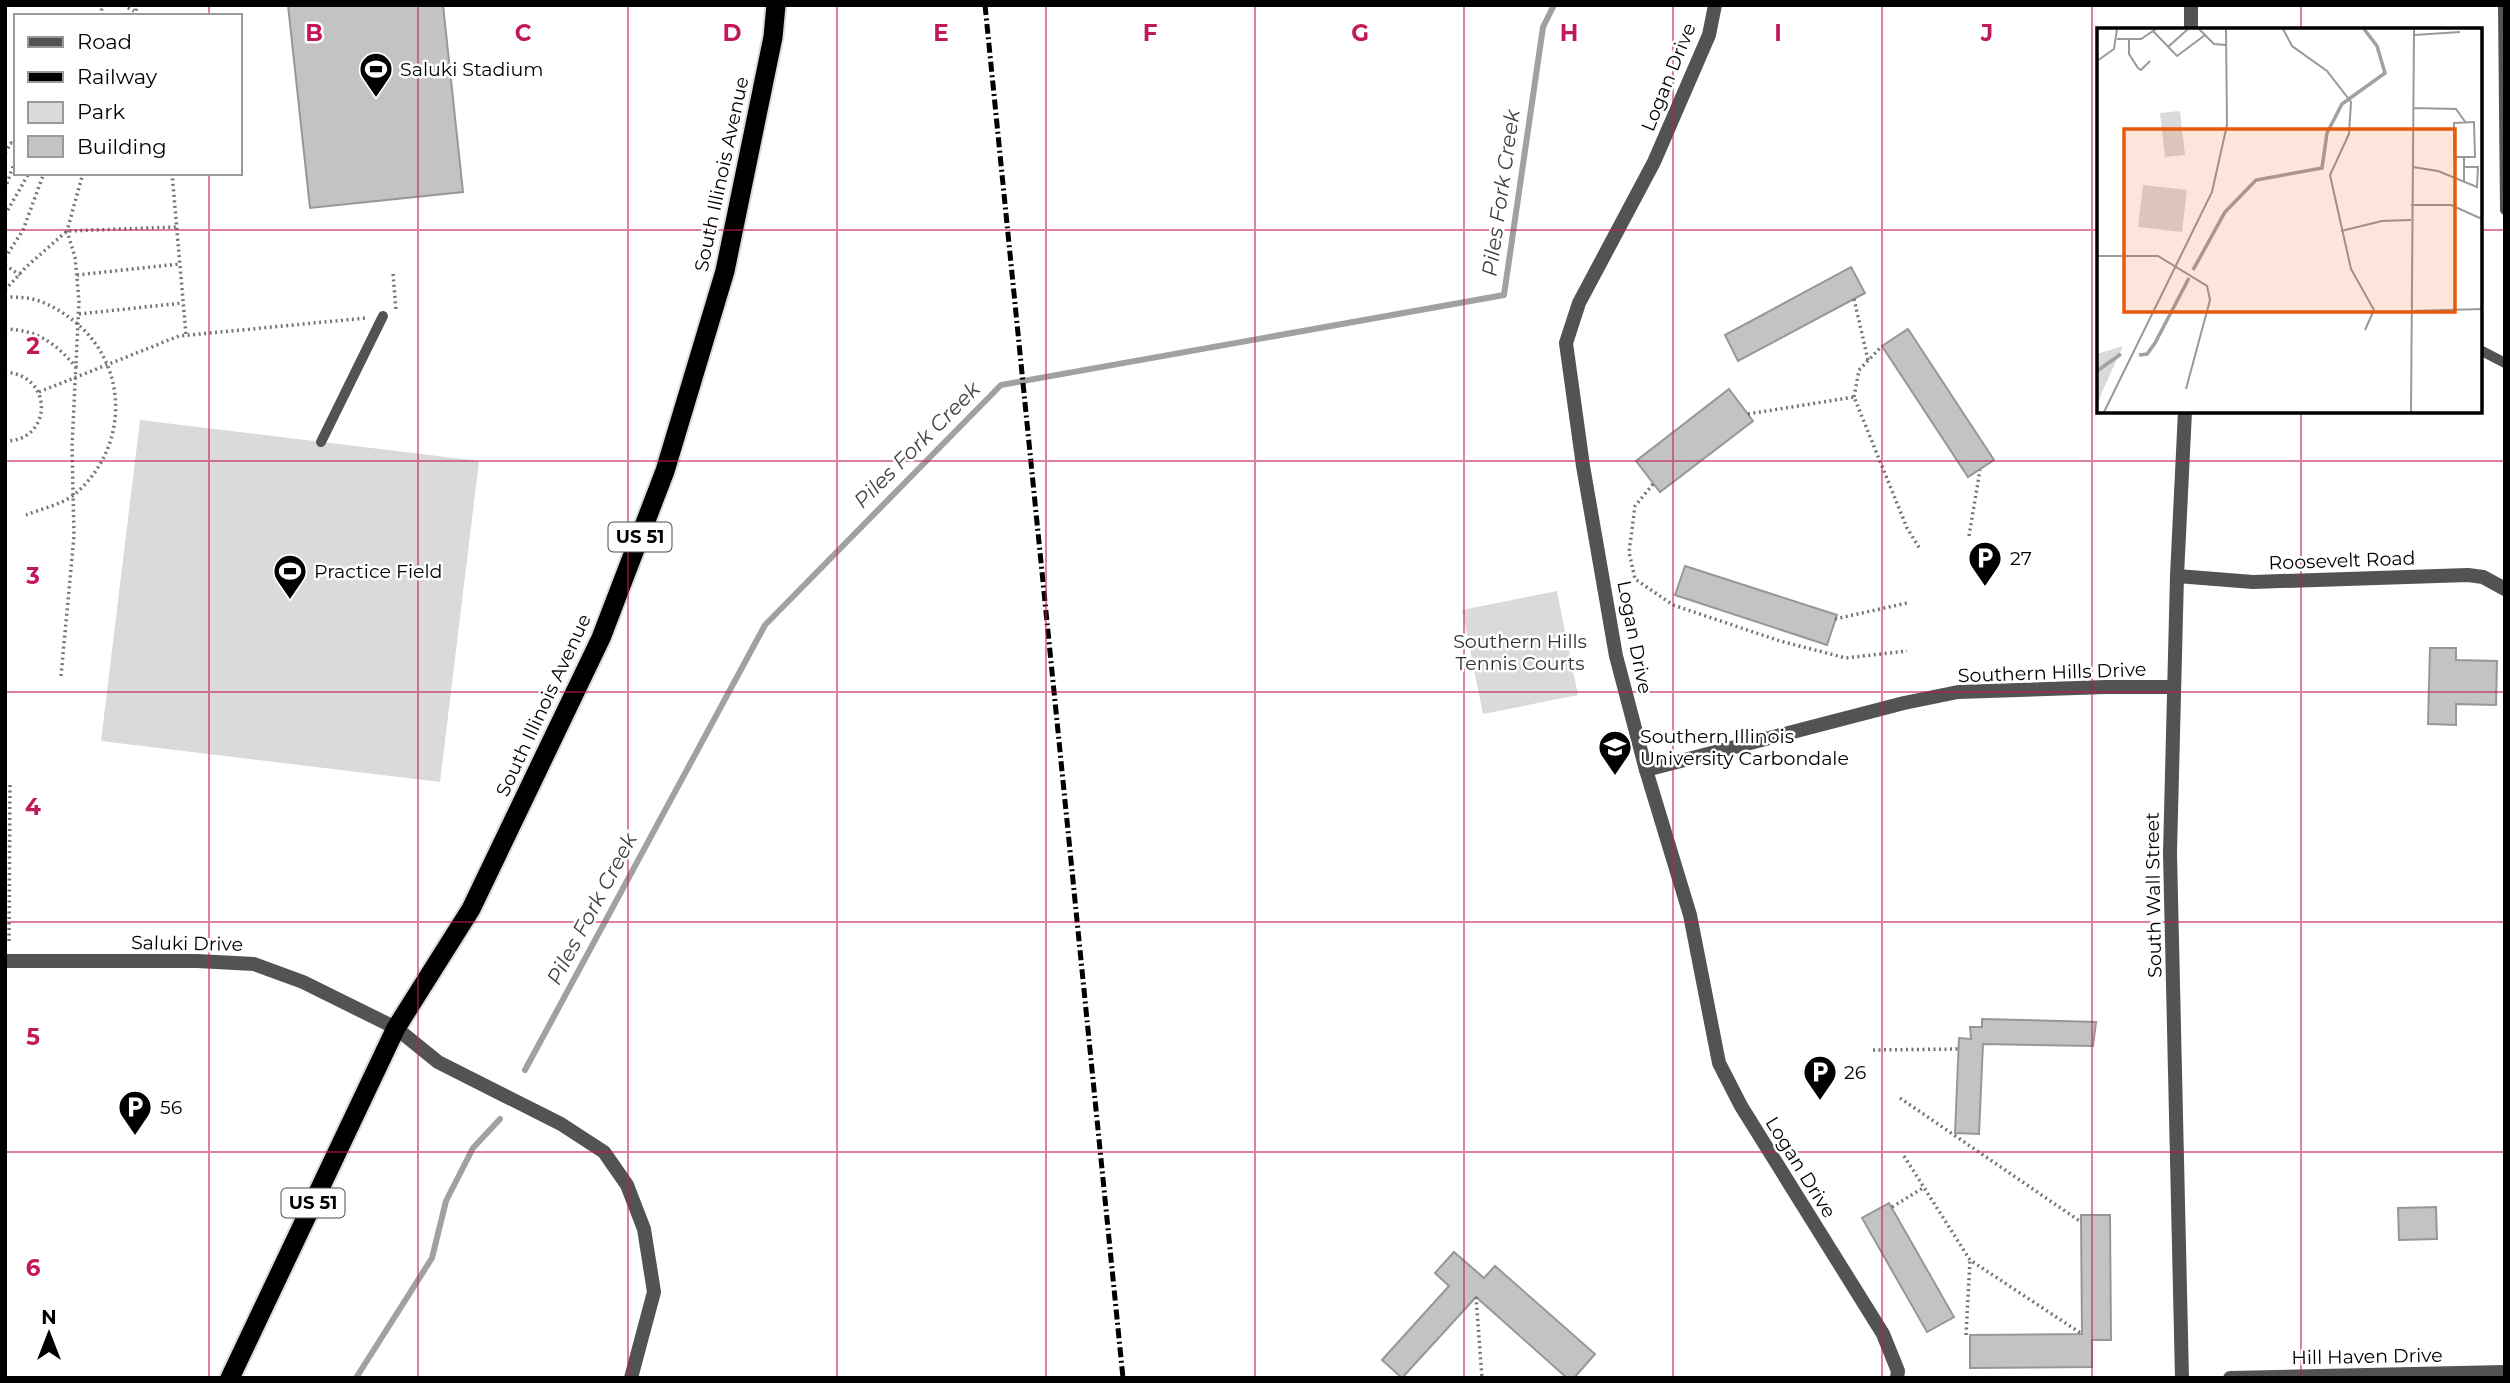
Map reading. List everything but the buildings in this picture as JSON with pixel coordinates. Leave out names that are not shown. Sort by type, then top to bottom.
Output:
[{"type":"highway","name":"South Illinois Avenue","points":[[230,1378],[396,1028],[471,909],[601,638],[665,471],[725,271],[773,37],[776,5]]},
{"type":"street","name":"Logan Drive","points":[[1715,5],[1709,35],[1654,162],[1579,303],[1566,343],[1583,466],[1616,656],[1646,770],[1690,915],[1719,1063],[1741,1106],[1883,1334],[1898,1371],[1897,1378]]},
{"type":"street","points":[[2190,28],[2191,5]]},
{"type":"street","name":"South Wall Street","points":[[2182,1378],[2170,853],[2177,576],[2185,413]]},
{"type":"street","name":"Roosevelt Road","points":[[2177,576],[2253,582],[2468,575],[2483,577],[2505,589]]},
{"type":"street","name":"Southern Hills Drive","points":[[1646,770],[1904,703],[1958,692],[2174,687]]},
{"type":"street","name":"Saluki Drive","points":[[5,961],[197,961],[254,964],[303,982],[396,1028],[438,1062],[561,1124],[604,1152],[627,1185],[644,1229],[654,1292],[631,1378]]},
{"type":"street","name":"Hill Haven Drive","points":[[2230,1378],[2505,1372]]},
{"type":"lane","points":[[2503,5],[2505,210]]},
{"type":"lane","points":[[321,442],[383,316]]},
{"type":"lane","points":[[2482,351],[2505,363]]},
{"type":"path","points":[[123,5],[134,13],[137,5]]},
{"type":"path","points":[[5,189],[14,164]]},
{"type":"path","points":[[5,215],[28,175]]},
{"type":"path","points":[[5,258],[23,230],[43,175]]},
{"type":"path","points":[[5,290],[67,231],[82,175]]},
{"type":"path","points":[[172,175],[186,335]]},
{"type":"path","points":[[67,231],[176,227]]},
{"type":"path","points":[[61,676],[74,536],[72,446],[79,325],[75,257],[67,231]]},
{"type":"path","points":[[77,275],[180,264]]},
{"type":"path","points":[[5,265],[20,275]]},
{"type":"path","points":[[39,392],[179,336],[397,314],[393,274]]},
{"type":"path","points":[[5,296],[33,299],[57,309],[79,325],[97,343],[115,386],[116,421],[108,449],[91,477],[74,496],[26,515]]},
{"type":"path","points":[[1854,299],[1868,360]]},
{"type":"path","points":[[79,314],[183,303]]},
{"type":"path","points":[[5,328],[37,334],[57,346],[78,368]]},
{"type":"path","points":[[1882,346],[1859,370],[1854,397],[1907,528],[1920,549]]},
{"type":"path","points":[[5,372],[28,378],[39,392],[42,407],[37,427],[25,437],[5,441]]},
{"type":"path","points":[[1748,414],[1854,397]]},
{"type":"path","points":[[1969,536],[1980,470]]},
{"type":"path","points":[[1653,484],[1634,506],[1629,552],[1635,579],[1673,605],[1780,641],[1846,658],[1907,651]]},
{"type":"path","points":[[1835,619],[1907,603]]},
{"type":"path","points":[[9,941],[10,782]]},
{"type":"path","points":[[1873,1050],[1958,1049]]},
{"type":"path","points":[[1900,1098],[2081,1222]]},
{"type":"path","points":[[1904,1156],[1969,1260],[2082,1334]]},
{"type":"path","points":[[1892,1207],[1924,1188]]},
{"type":"path","points":[[1966,1335],[1969,1260]]},
{"type":"path","points":[[1476,1297],[1482,1378]]},
{"type":"green space","name":"Practice Field","points":[[140,420],[479,461],[440,782],[101,741]]},
{"type":"green space","name":"Southern Hills Tennis Courts","points":[[1557,591],[1578,695],[1483,714],[1462,610]]},
{"type":"waterway","name":"Piles Fork Creek","points":[[525,1070],[765,625],[1001,385],[1504,295],[1543,27],[1554,5]]},
{"type":"waterway","name":"Piles Fork Creek","points":[[356,1378],[432,1258],[446,1201],[473,1148],[500,1119]]},
{"type":"railway","points":[[985,5],[1123,1378]]},
{"type":"place","name":"Saluki Stadium","points":[[376,99]]},
{"type":"place","name":"27","points":[[1985,588]]},
{"type":"place","name":"Practice Field","points":[[290,601]]},
{"type":"place","name":"Southern Illinois University Carbondale","points":[[1615,777]]},
{"type":"place","name":"26","points":[[1820,1102]]},
{"type":"place","name":"56","points":[[135,1137]]}]
